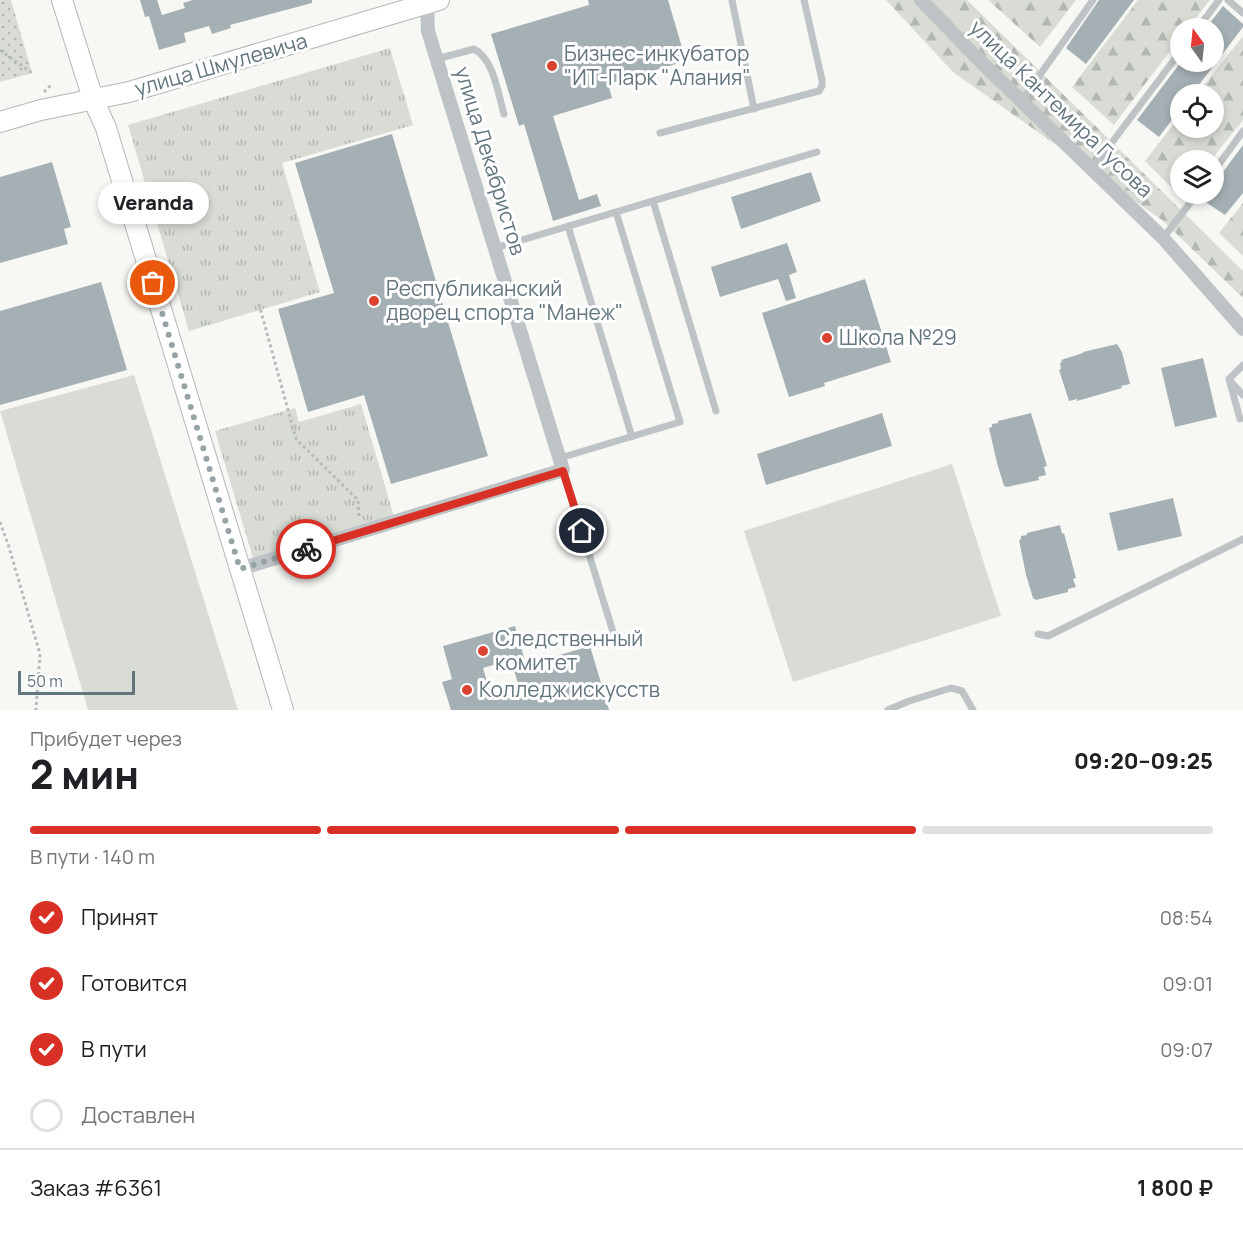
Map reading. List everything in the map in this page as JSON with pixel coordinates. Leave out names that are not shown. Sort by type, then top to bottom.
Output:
[{"type":"main road","points":[[62,0],[93,99],[106,128],[283,710]]},
{"type":"main road","name":"улица Шмулевича","points":[[0,122],[129,92],[431,1]]},
{"type":"street","name":"улица Кантемира Гусова","points":[[921,0],[1163,238],[1241,321]]},
{"type":"street","name":"улица Декабристов","points":[[431,1],[428,31],[561,464]]},
{"type":"street","points":[[240,569],[361,532],[561,464]]},
{"type":"lane","points":[[732,0],[754,109]]},
{"type":"lane","points":[[660,133],[819,91],[822,86],[804,0]]},
{"type":"lane","points":[[1022,100],[1093,0]]},
{"type":"lane","points":[[1206,18],[1219,0]]},
{"type":"lane","points":[[1228,0],[1243,13]]},
{"type":"lane","points":[[437,59],[474,49],[483,53],[493,76],[504,114]]},
{"type":"lane","points":[[1092,169],[1170,65]]},
{"type":"lane","points":[[1224,157],[1243,131]]},
{"type":"lane","points":[[495,248],[817,152]]},
{"type":"lane","points":[[653,201],[716,411]]},
{"type":"lane","points":[[1163,238],[1189,204]]},
{"type":"lane","points":[[561,464],[632,436],[680,422],[616,212]]},
{"type":"lane","points":[[568,226],[632,436]]},
{"type":"lane","points":[[1229,380],[1243,365]]},
{"type":"lane","points":[[1229,380],[1243,394]]},
{"type":"lane","points":[[1229,380],[1240,419]]},
{"type":"lane","name":"улица Декабристов","points":[[561,464],[613,632]]},
{"type":"lane","points":[[1038,634],[1048,636],[1243,539]]},
{"type":"lane","points":[[888,710],[951,688],[962,691],[973,710]]},
{"type":"path","points":[[0,50],[32,73]]},
{"type":"path","points":[[259,304],[296,439],[357,501],[361,532]]},
{"type":"path","points":[[0,522],[40,654],[36,710]]},
{"type":"green space","points":[[0,0],[11,0],[32,73],[0,82]]},
{"type":"green space","points":[[886,0],[967,0],[1170,199],[1170,204],[1175,204],[1243,271],[1243,298],[1162,220],[953,72]]},
{"type":"green space","points":[[988,0],[1076,0],[1040,47]]},
{"type":"green space","points":[[1138,0],[1210,0],[1196,18],[1170,18],[1170,51],[1114,125],[1072,87]]},
{"type":"green space","points":[[1243,36],[1243,120],[1219,150],[1170,150],[1170,186],[1145,161],[1170,129],[1170,138],[1224,138],[1224,84],[1205,84],[1214,72],[1224,72],[1224,60]]},
{"type":"green space","points":[[390,48],[413,125],[282,163],[320,292],[189,331],[128,125]]},
{"type":"green space","points":[[1243,203],[1243,256],[1219,233]]},
{"type":"green space","points":[[134,375],[238,710],[88,710],[0,411]]},
{"type":"green space","points":[[361,404],[394,517],[253,558],[215,431],[295,408],[299,422]]},
{"type":"green space","points":[[952,464],[1001,616],[793,682],[744,531]]},
{"type":"building","points":[[140,0],[157,0],[162,15],[185,8],[183,3],[193,0],[312,0],[312,3],[230,25],[231,28],[212,34],[209,26],[184,33],[186,42],[159,50],[149,16],[145,17]]},
{"type":"building","points":[[588,0],[668,0],[686,61],[608,84],[612,98],[553,116],[579,200],[597,194],[601,206],[553,221],[524,124],[519,126],[491,34],[589,5]]},
{"type":"building","points":[[1099,0],[1134,0],[1086,64],[1066,48]]},
{"type":"building","points":[[1223,6],[1243,24],[1224,52],[1224,18],[1214,18]]},
{"type":"building","points":[[1173,72],[1209,72],[1200,84],[1170,84],[1170,122],[1159,137],[1137,120]]},
{"type":"building","name":"Республиканский дворец спорта \"Манеж\"","points":[[392,134],[488,456],[391,484],[364,395],[308,412],[278,309],[334,293],[295,163]]},
{"type":"building","points":[[1243,145],[1243,193],[1225,215],[1208,204],[1224,204],[1224,171]]},
{"type":"building","points":[[52,162],[71,227],[64,229],[68,244],[0,263],[0,177]]},
{"type":"building","points":[[811,172],[821,201],[741,229],[731,197]]},
{"type":"building","points":[[787,243],[797,272],[789,275],[796,298],[786,301],[778,279],[720,297],[711,267]]},
{"type":"building","points":[[865,279],[891,362],[824,383],[825,386],[789,397],[762,313]]},
{"type":"building","points":[[101,282],[127,370],[0,405],[0,311]]},
{"type":"building","points":[[1117,344],[1122,352],[1130,384],[1077,401],[1077,399],[1069,401],[1059,370],[1061,360]]},
{"type":"building","points":[[1203,358],[1217,417],[1175,427],[1161,368]]},
{"type":"building","points":[[882,413],[892,446],[766,485],[757,454]]},
{"type":"building","points":[[1031,413],[1047,466],[1044,467],[1046,475],[1038,477],[1039,480],[1004,486],[989,428],[998,421]]},
{"type":"building","points":[[1173,498],[1182,536],[1118,551],[1109,513]]},
{"type":"building","points":[[1060,525],[1076,578],[1073,579],[1076,587],[1068,589],[1068,592],[1036,600],[1033,598],[1026,575],[1019,540],[1027,533]]},
{"type":"building","points":[[515,626],[526,665],[590,646],[609,710],[451,710],[442,682],[452,679],[443,646]],"holes":[[[511,660],[519,687],[491,695],[483,668]]]},
{"type":"way so far","points":[[153,283],[240,569],[306,549]]},
{"type":"place","name":"Бизнес-инкубатор \"ИТ-Парк \"Алания\"","points":[[552,66]]},
{"type":"place","name":"Veranda","points":[[153,283]]},
{"type":"place","name":"Республиканский дворец спорта \"Манеж\"","points":[[374,301]]},
{"type":"place","name":"Школа №29","points":[[827,338]]},
{"type":"place","name":"Следственный комитет","points":[[483,651]]},
{"type":"place","name":"Колледж искусств","points":[[467,690]]},
{"type":"route","points":[[306,549],[563,471],[582,531]]}]
